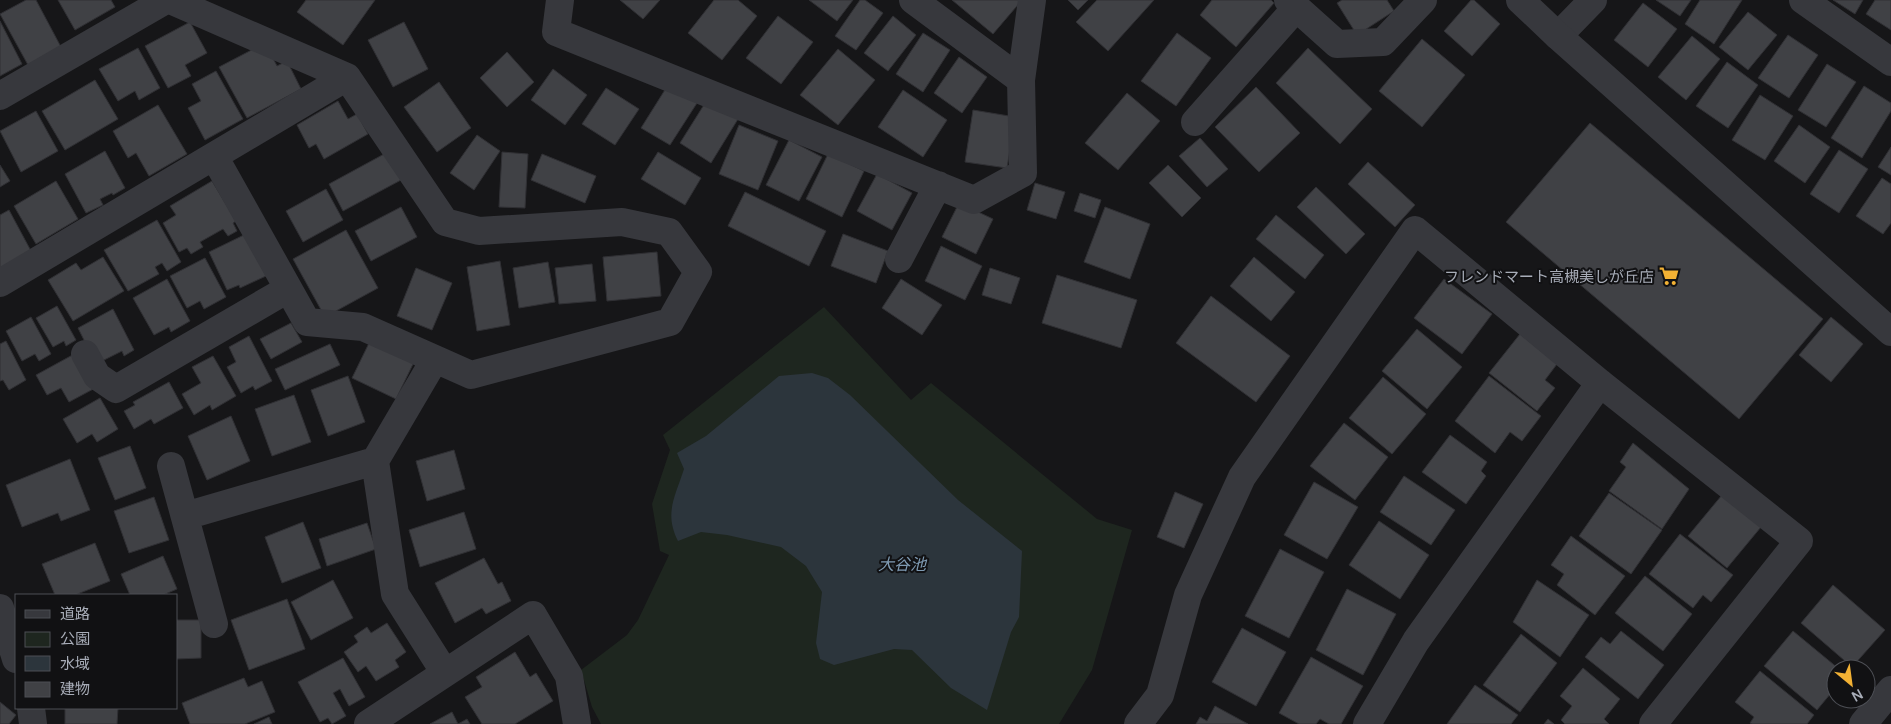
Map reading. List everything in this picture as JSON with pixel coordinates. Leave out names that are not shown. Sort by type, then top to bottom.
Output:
[{"type":"street","points":[[0,96],[166,0]]},
{"type":"street","points":[[170,0],[347,77],[444,222],[479,231],[622,222],[670,232],[698,272],[670,322],[471,374],[363,327],[307,322],[214,156]]},
{"type":"street","points":[[560,0],[556,32],[974,200],[1023,173],[1021,80],[1032,0]]},
{"type":"street","points":[[913,0],[1021,80]]},
{"type":"street","points":[[1195,122],[1292,4],[1337,44],[1383,42],[1423,0]]},
{"type":"street","points":[[1520,0],[1891,332]]},
{"type":"street","points":[[1558,36],[1594,0]]},
{"type":"street","points":[[1803,0],[1891,62]]},
{"type":"street","points":[[0,283],[347,77]]},
{"type":"street","points":[[899,259],[938,185]]},
{"type":"street","points":[[1138,724],[1160,695],[1188,595],[1242,477],[1415,230],[1600,383],[1800,541],[1654,724]]},
{"type":"street","points":[[85,354],[97,376],[116,390],[288,289]]},
{"type":"street","points":[[435,359],[375,461],[395,594],[446,673]]},
{"type":"street","points":[[1367,724],[1416,641],[1600,383]]},
{"type":"street","points":[[185,516],[375,461]]},
{"type":"street","points":[[171,466],[214,624]]},
{"type":"street","points":[[0,608],[15,657]]},
{"type":"street","points":[[368,724],[533,615],[569,676],[577,724]]},
{"type":"street","points":[[1863,724],[1891,690]]},
{"type":"street","points":[[31,709],[32,724]]},
{"type":"green space","points":[[824,307],[911,400],[931,383],[1097,519],[1132,530],[1092,670],[1059,724],[601,724],[592,707],[581,670],[627,635],[638,620],[669,555],[660,551],[652,504],[670,450],[663,435]]},
{"type":"water","name":"大谷池","points":[[812,373],[828,378],[850,395],[958,500],[1022,551],[1019,617],[1011,632],[987,710],[951,688],[912,650],[894,649],[834,665],[820,659],[816,643],[822,592],[806,566],[781,547],[727,535],[701,532],[678,541],[671,513],[674,497],[684,469],[677,453],[706,436],[779,376]]},
{"type":"building","points":[[26,0],[36,0],[61,47],[28,65],[0,14]]},
{"type":"building","points":[[58,0],[111,0],[115,7],[75,30]]},
{"type":"building","points":[[306,0],[375,0],[343,45],[297,12]]},
{"type":"building","points":[[620,0],[660,0],[643,19]]},
{"type":"building","points":[[714,0],[738,0],[757,16],[722,60],[688,33]]},
{"type":"building","points":[[809,0],[853,0],[837,21]]},
{"type":"building","points":[[860,0],[865,0],[883,13],[856,50],[835,36]]},
{"type":"building","points":[[952,0],[1022,0],[993,34]]},
{"type":"building","points":[[1068,0],[1088,0],[1078,10]]},
{"type":"building","points":[[1097,0],[1154,0],[1108,51],[1076,22]]},
{"type":"building","points":[[1212,0],[1271,0],[1274,3],[1236,47],[1200,15]]},
{"type":"building","points":[[1342,0],[1387,0],[1394,11],[1357,35],[1337,3]]},
{"type":"building","points":[[1471,0],[1474,0],[1500,24],[1472,56],[1444,31]]},
{"type":"building","points":[[1656,0],[1691,0],[1680,16]]},
{"type":"building","points":[[1700,0],[1742,0],[1714,44],[1685,24]]},
{"type":"building","points":[[1833,0],[1863,0],[1855,14]]},
{"type":"building","points":[[1875,0],[1891,0],[1891,30],[1866,14]]},
{"type":"building","points":[[1643,3],[1677,29],[1648,67],[1614,40]]},
{"type":"building","points":[[1748,12],[1777,35],[1748,70],[1719,47]]},
{"type":"building","points":[[778,16],[813,42],[781,84],[746,58]]},
{"type":"building","points":[[893,16],[916,35],[888,71],[864,53]]},
{"type":"building","points":[[0,21],[22,64],[0,76]]},
{"type":"building","points":[[190,22],[207,53],[185,65],[191,76],[168,88],[145,46]]},
{"type":"building","points":[[404,22],[428,69],[393,87],[368,40]]},
{"type":"building","points":[[923,33],[950,50],[923,92],[896,74]]},
{"type":"building","points":[[1177,33],[1211,58],[1176,106],[1141,81]]},
{"type":"building","points":[[1788,35],[1818,55],[1789,98],[1758,78]]},
{"type":"building","points":[[1692,36],[1720,59],[1686,100],[1658,77]]},
{"type":"building","points":[[1422,39],[1465,75],[1422,127],[1379,91]]},
{"type":"building","points":[[265,43],[277,66],[287,61],[301,89],[247,118],[219,67]]},
{"type":"building","points":[[138,48],[160,88],[139,100],[135,91],[118,101],[99,69]]},
{"type":"building","points":[[1308,48],[1372,109],[1340,144],[1276,83]]},
{"type":"building","points":[[838,49],[875,80],[838,125],[800,95]]},
{"type":"building","points":[[507,52],[534,82],[507,107],[480,78]]},
{"type":"building","points":[[959,57],[987,77],[962,113],[934,93]]},
{"type":"building","points":[[1727,62],[1758,85],[1728,128],[1696,106]]},
{"type":"building","points":[[1827,64],[1856,82],[1826,127],[1798,110]]},
{"type":"building","points":[[553,69],[587,95],[565,125],[531,100]]},
{"type":"building","points":[[216,71],[243,119],[205,140],[188,108],[201,101],[192,84]]},
{"type":"building","points":[[95,80],[118,119],[65,150],[42,111]]},
{"type":"building","points":[[439,82],[471,128],[437,152],[404,107]]},
{"type":"building","points":[[668,85],[697,103],[670,145],[641,128]]},
{"type":"building","points":[[1864,86],[1891,103],[1891,111],[1862,158],[1831,138]]},
{"type":"building","points":[[1256,87],[1300,133],[1259,172],[1215,127]]},
{"type":"building","points":[[606,88],[639,109],[615,145],[582,124]]},
{"type":"building","points":[[903,90],[947,120],[923,157],[878,127]]},
{"type":"building","points":[[1127,93],[1160,121],[1118,170],[1085,143]]},
{"type":"building","points":[[1760,95],[1793,116],[1765,160],[1732,140]]},
{"type":"building","points":[[707,100],[738,119],[711,163],[680,143]]},
{"type":"building","points":[[338,101],[348,119],[357,114],[368,134],[324,159],[316,144],[309,148],[297,125]]},
{"type":"building","points":[[158,105],[187,154],[149,176],[136,153],[128,158],[113,131]]},
{"type":"building","points":[[973,110],[1015,117],[1007,168],[965,162]]},
{"type":"building","points":[[36,111],[58,151],[21,172],[0,131]]},
{"type":"building","points":[[1590,123],[1823,319],[1739,419],[1506,222]]},
{"type":"building","points":[[739,125],[778,141],[758,190],[719,174]]},
{"type":"building","points":[[1799,125],[1830,147],[1805,183],[1774,161]]},
{"type":"building","points":[[477,135],[500,151],[474,190],[450,173]]},
{"type":"building","points":[[1200,138],[1228,169],[1207,187],[1179,156]]},
{"type":"building","points":[[789,140],[822,157],[799,201],[766,185]]},
{"type":"building","points":[[1891,147],[1891,175],[1878,167]]},
{"type":"building","points":[[1839,150],[1868,169],[1839,213],[1810,194]]},
{"type":"building","points":[[105,151],[125,188],[113,195],[112,193],[100,199],[103,205],[86,213],[65,174]]},
{"type":"building","points":[[502,152],[528,154],[525,208],[499,207]]},
{"type":"building","points":[[658,152],[701,178],[685,205],[641,179]]},
{"type":"building","points":[[386,153],[401,180],[343,211],[329,184]]},
{"type":"building","points":[[542,154],[596,176],[585,203],[531,180]]},
{"type":"building","points":[[828,154],[864,171],[842,217],[806,199]]},
{"type":"building","points":[[1368,162],[1415,205],[1395,227],[1348,184]]},
{"type":"building","points":[[0,165],[10,181],[0,187]]},
{"type":"building","points":[[1168,165],[1201,198],[1182,217],[1149,183]]},
{"type":"building","points":[[877,174],[912,193],[892,230],[857,211]]},
{"type":"building","points":[[1882,178],[1891,184],[1891,223],[1883,234],[1856,216]]},
{"type":"building","points":[[56,181],[78,219],[36,244],[14,206]]},
{"type":"building","points":[[212,181],[236,221],[233,223],[237,231],[228,236],[223,229],[200,242],[203,247],[191,254],[187,248],[179,252],[163,223],[176,215],[170,206]]},
{"type":"building","points":[[1035,183],[1065,192],[1056,219],[1027,210]]},
{"type":"building","points":[[1316,187],[1365,234],[1346,254],[1297,207]]},
{"type":"building","points":[[326,189],[343,220],[303,242],[286,211]]},
{"type":"building","points":[[745,192],[826,231],[809,266],[728,226]]},
{"type":"building","points":[[1080,193],[1101,200],[1095,218],[1074,211]]},
{"type":"building","points":[[959,203],[993,219],[976,254],[942,237]]},
{"type":"building","points":[[401,207],[417,237],[371,261],[355,231]]},
{"type":"building","points":[[1105,207],[1150,224],[1130,279],[1084,262]]},
{"type":"building","points":[[9,210],[31,251],[0,268],[0,215]]},
{"type":"building","points":[[1276,215],[1324,255],[1305,279],[1256,239]]},
{"type":"building","points":[[157,220],[181,262],[167,271],[162,263],[155,267],[159,274],[128,291],[104,250]]},
{"type":"building","points":[[346,230],[378,288],[325,317],[293,259]]},
{"type":"building","points":[[246,234],[266,276],[240,288],[239,285],[227,290],[209,252]]},
{"type":"building","points":[[843,234],[888,251],[876,283],[831,266]]},
{"type":"building","points":[[941,246],[982,266],[965,300],[925,281]]},
{"type":"building","points":[[657,252],[661,296],[607,301],[603,257]]},
{"type":"building","points":[[103,257],[124,291],[73,321],[48,280],[76,263],[81,270]]},
{"type":"building","points":[[1254,257],[1295,292],[1271,321],[1230,286]]},
{"type":"building","points":[[205,258],[226,297],[204,309],[200,301],[187,308],[170,276]]},
{"type":"building","points":[[500,261],[510,325],[477,331],[467,267]]},
{"type":"building","points":[[548,262],[555,302],[519,308],[513,268]]},
{"type":"building","points":[[592,264],[596,301],[559,304],[555,268]]},
{"type":"building","points":[[416,268],[452,283],[432,330],[397,316]]},
{"type":"building","points":[[990,268],[1020,278],[1011,304],[982,295]]},
{"type":"building","points":[[1057,275],[1137,300],[1121,348],[1042,323]]},
{"type":"building","points":[[167,279],[190,321],[171,332],[169,327],[154,335],[133,298]]},
{"type":"building","points":[[901,279],[942,305],[922,335],[882,308]]},
{"type":"building","points":[[1444,279],[1492,314],[1462,354],[1414,318]]},
{"type":"building","points":[[1211,296],[1290,356],[1256,402],[1176,343]]},
{"type":"building","points":[[57,306],[76,340],[66,346],[64,341],[53,347],[36,318]]},
{"type":"building","points":[[113,309],[134,350],[124,356],[122,351],[96,364],[78,328]]},
{"type":"building","points":[[31,317],[51,354],[39,361],[35,354],[22,361],[6,331]]},
{"type":"building","points":[[1831,317],[1863,344],[1831,382],[1799,355]]},
{"type":"building","points":[[291,323],[302,342],[271,359],[260,339]]},
{"type":"building","points":[[1417,329],[1462,367],[1427,409],[1382,371]]},
{"type":"building","points":[[1520,334],[1557,364],[1545,380],[1555,388],[1537,411],[1489,373]]},
{"type":"building","points":[[249,336],[272,381],[255,390],[253,386],[241,393],[227,367],[236,362],[229,347]]},
{"type":"building","points":[[371,339],[415,360],[396,399],[352,378]]},
{"type":"building","points":[[6,341],[26,380],[9,390],[3,380],[0,381],[0,344]]},
{"type":"building","points":[[330,344],[340,365],[285,390],[275,369]]},
{"type":"building","points":[[78,352],[97,387],[69,402],[61,388],[47,395],[36,375]]},
{"type":"building","points":[[213,356],[236,396],[212,410],[210,405],[194,415],[182,394],[201,383],[192,367]]},
{"type":"building","points":[[348,376],[365,422],[328,436],[311,390]]},
{"type":"building","points":[[1489,376],[1541,416],[1522,441],[1510,432],[1495,453],[1455,421]]},
{"type":"building","points":[[1383,377],[1426,414],[1392,454],[1349,418]]},
{"type":"building","points":[[169,382],[183,408],[154,424],[151,419],[134,429],[124,411],[135,405],[133,402]]},
{"type":"building","points":[[294,395],[311,442],[272,456],[255,409]]},
{"type":"building","points":[[100,398],[118,429],[97,442],[92,434],[77,443],[63,419]]},
{"type":"building","points":[[231,416],[250,461],[207,480],[188,436]]},
{"type":"building","points":[[1344,423],[1388,457],[1355,500],[1310,466]]},
{"type":"building","points":[[1450,435],[1487,462],[1481,471],[1486,476],[1466,504],[1422,472]]},
{"type":"building","points":[[1633,443],[1689,489],[1662,529],[1609,491],[1626,467],[1620,462]]},
{"type":"building","points":[[130,446],[146,488],[115,500],[98,458]]},
{"type":"building","points":[[454,450],[465,489],[427,501],[416,461]]},
{"type":"building","points":[[70,459],[90,510],[61,521],[58,513],[22,527],[6,485]]},
{"type":"building","points":[[1404,476],[1455,510],[1431,545],[1380,512]]},
{"type":"building","points":[[1314,482],[1358,507],[1327,559],[1284,535]]},
{"type":"building","points":[[1175,492],[1203,504],[1184,548],[1157,537]]},
{"type":"building","points":[[1609,493],[1662,530],[1631,574],[1579,536]]},
{"type":"building","points":[[1722,495],[1761,527],[1727,568],[1688,536]]},
{"type":"building","points":[[154,497],[169,540],[129,553],[114,511]]},
{"type":"building","points":[[464,512],[476,549],[420,567],[409,530]]},
{"type":"building","points":[[1379,521],[1429,555],[1400,599],[1349,565]]},
{"type":"building","points":[[303,522],[321,568],[282,583],[265,537]]},
{"type":"building","points":[[367,523],[376,549],[327,566],[319,539]]},
{"type":"building","points":[[1680,534],[1733,575],[1711,602],[1703,595],[1693,608],[1649,574]]},
{"type":"building","points":[[1571,536],[1625,576],[1595,615],[1557,585],[1564,574],[1551,565]]},
{"type":"building","points":[[95,543],[110,581],[78,594],[55,594],[42,564]]},
{"type":"building","points":[[1280,549],[1324,572],[1289,638],[1245,616]]},
{"type":"building","points":[[163,556],[177,589],[165,594],[130,594],[121,574]]},
{"type":"building","points":[[484,558],[498,584],[502,582],[511,601],[486,614],[482,608],[455,623],[435,583]]},
{"type":"building","points":[[1645,576],[1692,614],[1663,651],[1615,613]]},
{"type":"building","points":[[333,580],[353,618],[311,640],[291,602]]},
{"type":"building","points":[[1537,580],[1589,615],[1560,657],[1513,622]]},
{"type":"building","points":[[1833,585],[1885,630],[1859,659],[1843,659],[1801,623]]},
{"type":"building","points":[[1347,589],[1396,614],[1363,675],[1316,650]]},
{"type":"building","points":[[287,599],[305,649],[249,670],[231,620]]},
{"type":"building","points":[[178,620],[201,620],[201,658],[178,659]]},
{"type":"building","points":[[387,623],[406,652],[395,660],[399,667],[376,681],[366,666],[358,672],[344,652],[358,642],[354,636],[367,627],[371,633]]},
{"type":"building","points":[[1242,628],[1286,652],[1256,706],[1212,682]]},
{"type":"building","points":[[1621,631],[1664,665],[1638,699],[1585,657],[1601,637],[1610,644]]},
{"type":"building","points":[[1793,631],[1827,659],[1826,699],[1817,710],[1764,666]]},
{"type":"building","points":[[1521,634],[1557,663],[1520,712],[1483,685]]},
{"type":"building","points":[[515,652],[530,677],[536,673],[553,701],[515,724],[482,724],[465,697],[482,687],[476,677]]},
{"type":"building","points":[[1311,657],[1363,686],[1341,724],[1329,724],[1320,719],[1316,724],[1299,724],[1279,713]]},
{"type":"building","points":[[343,658],[365,697],[349,706],[340,689],[333,693],[346,716],[332,724],[328,718],[320,722],[298,682]]},
{"type":"building","points":[[1583,668],[1620,699],[1604,719],[1609,724],[1565,724],[1561,720],[1572,706],[1560,696]]},
{"type":"building","points":[[1760,671],[1814,715],[1807,724],[1750,723],[1754,717],[1735,702]]},
{"type":"building","points":[[244,678],[248,687],[262,681],[275,712],[245,724],[190,724],[182,703]]},
{"type":"building","points":[[1475,685],[1518,715],[1511,724],[1447,724]]},
{"type":"building","points":[[0,702],[16,715],[9,724],[0,724]]},
{"type":"building","points":[[1215,706],[1248,724],[1196,724],[1200,717],[1207,721]]},
{"type":"building","points":[[65,709],[118,709],[117,724],[65,724]]},
{"type":"building","points":[[452,712],[458,724],[430,724]]},
{"type":"building","points":[[269,717],[272,724],[254,724]]},
{"type":"building","points":[[467,719],[470,724],[458,724]]},
{"type":"building","points":[[1548,719],[1554,724],[1544,724]]},
{"type":"place","name":"フレンドマート高槻美しが丘店","points":[[1669,276]]}]
